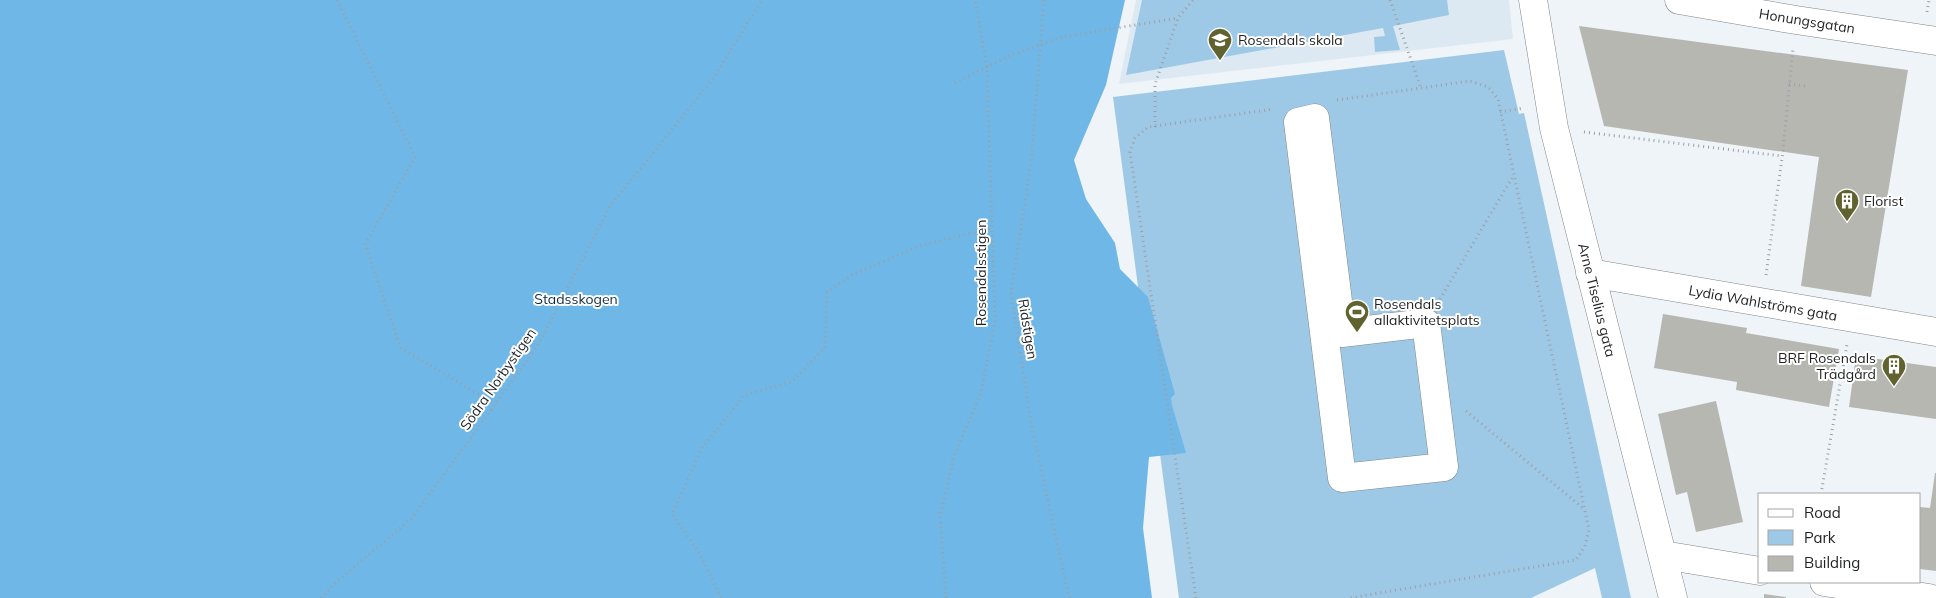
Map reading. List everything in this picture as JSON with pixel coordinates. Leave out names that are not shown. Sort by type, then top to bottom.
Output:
[{"type":"street","name":"Arne Tiselius gata","points":[[1533,0],[1554,128],[1664,555],[1673,598]]},
{"type":"street","name":"Honungsgatan","points":[[1679,0],[1712,3],[1936,41]]},
{"type":"street","points":[[1315,118],[1342,333],[1426,323],[1434,385],[1444,466],[1342,478],[1298,122],[1315,118]]},
{"type":"street","name":"Lydia Wahlströms gata","points":[[1590,273],[1936,332]]},
{"type":"street","points":[[1664,555],[1758,571]]},
{"type":"street","points":[[1831,583],[1929,598]]},
{"type":"path","points":[[337,0],[415,157],[365,245],[401,348],[495,404]]},
{"type":"path","name":"Södra Norbystigen","points":[[321,598],[332,586],[412,518],[537,347],[610,206],[712,80],[762,0]]},
{"type":"path","name":"Rosendalsstigen","points":[[946,598],[940,516],[954,456],[982,393],[995,321],[988,67],[975,0]]},
{"type":"path","name":"Ridstigen","points":[[1044,0],[1031,163],[1011,292],[1031,422],[1068,598]]},
{"type":"path","points":[[1155,126],[1155,84],[1178,18],[1193,0]]},
{"type":"path","points":[[1390,0],[1421,88]]},
{"type":"path","points":[[956,83],[1011,55],[1062,37],[1178,18]]},
{"type":"path","points":[[1762,302],[1782,156],[1792,55]]},
{"type":"path","points":[[1789,84],[1806,86]]},
{"type":"path","points":[[1500,112],[1528,107]]},
{"type":"path","points":[[1554,128],[1782,156]]},
{"type":"path","points":[[1136,138],[1130,152],[1196,598]]},
{"type":"path","points":[[1426,323],[1513,177]]},
{"type":"path","points":[[721,598],[699,552],[672,514],[702,448],[744,395],[792,382],[825,347],[827,292],[852,275],[922,245],[992,228]]},
{"type":"path","points":[[1821,493],[1852,318]]},
{"type":"path","points":[[1434,385],[1584,509]]},
{"type":"shaded area","name":"Rosendals skola","points":[[1136,0],[1509,0],[1513,39],[1119,84]]},
{"type":"green space","name":"Stadsskogen","points":[[0,0],[1125,0],[1106,85],[1074,160],[1086,199],[1115,243],[1120,269],[1148,297],[1175,394],[1171,398],[1172,405],[1186,453],[1149,457],[1143,528],[1152,598],[0,598]]},
{"type":"green space","name":"Rosendals skola","points":[[1142,0],[1447,0],[1449,15],[1393,26],[1400,50],[1375,52],[1374,37],[1385,36],[1383,28],[1126,75]]},
{"type":"green space","name":"Rosendals allaktivitetsplats","points":[[1504,50],[1519,114],[1524,113],[1631,598],[1602,598],[1595,568],[1531,598],[1179,598],[1113,97]]},
{"type":"building","name":"Florist","points":[[1579,26],[1908,70],[1871,297],[1801,286],[1819,157],[1604,126]]},
{"type":"building","points":[[1663,314],[1747,328],[1746,333],[1839,349],[1829,407],[1736,390],[1737,382],[1654,368]]},
{"type":"building","name":"BRF Rosendals Trädgård","points":[[1856,356],[1936,367],[1936,419],[1849,407]]},
{"type":"building","points":[[1716,401],[1743,522],[1696,532],[1687,492],[1676,495],[1658,414]]},
{"type":"building","points":[[1936,473],[1936,571],[1921,569],[1921,507],[1930,508]]},
{"type":"building","points":[[1764,594],[1786,597],[1786,598],[1764,598]]},
{"type":"place","name":"Rosendals skola","points":[[1220,61]]},
{"type":"place","name":"Florist","points":[[1847,222]]},
{"type":"place","name":"Rosendals allaktivitetsplats","points":[[1357,333]]},
{"type":"place","name":"BRF Rosendals Trädgård","points":[[1894,387]]}]
